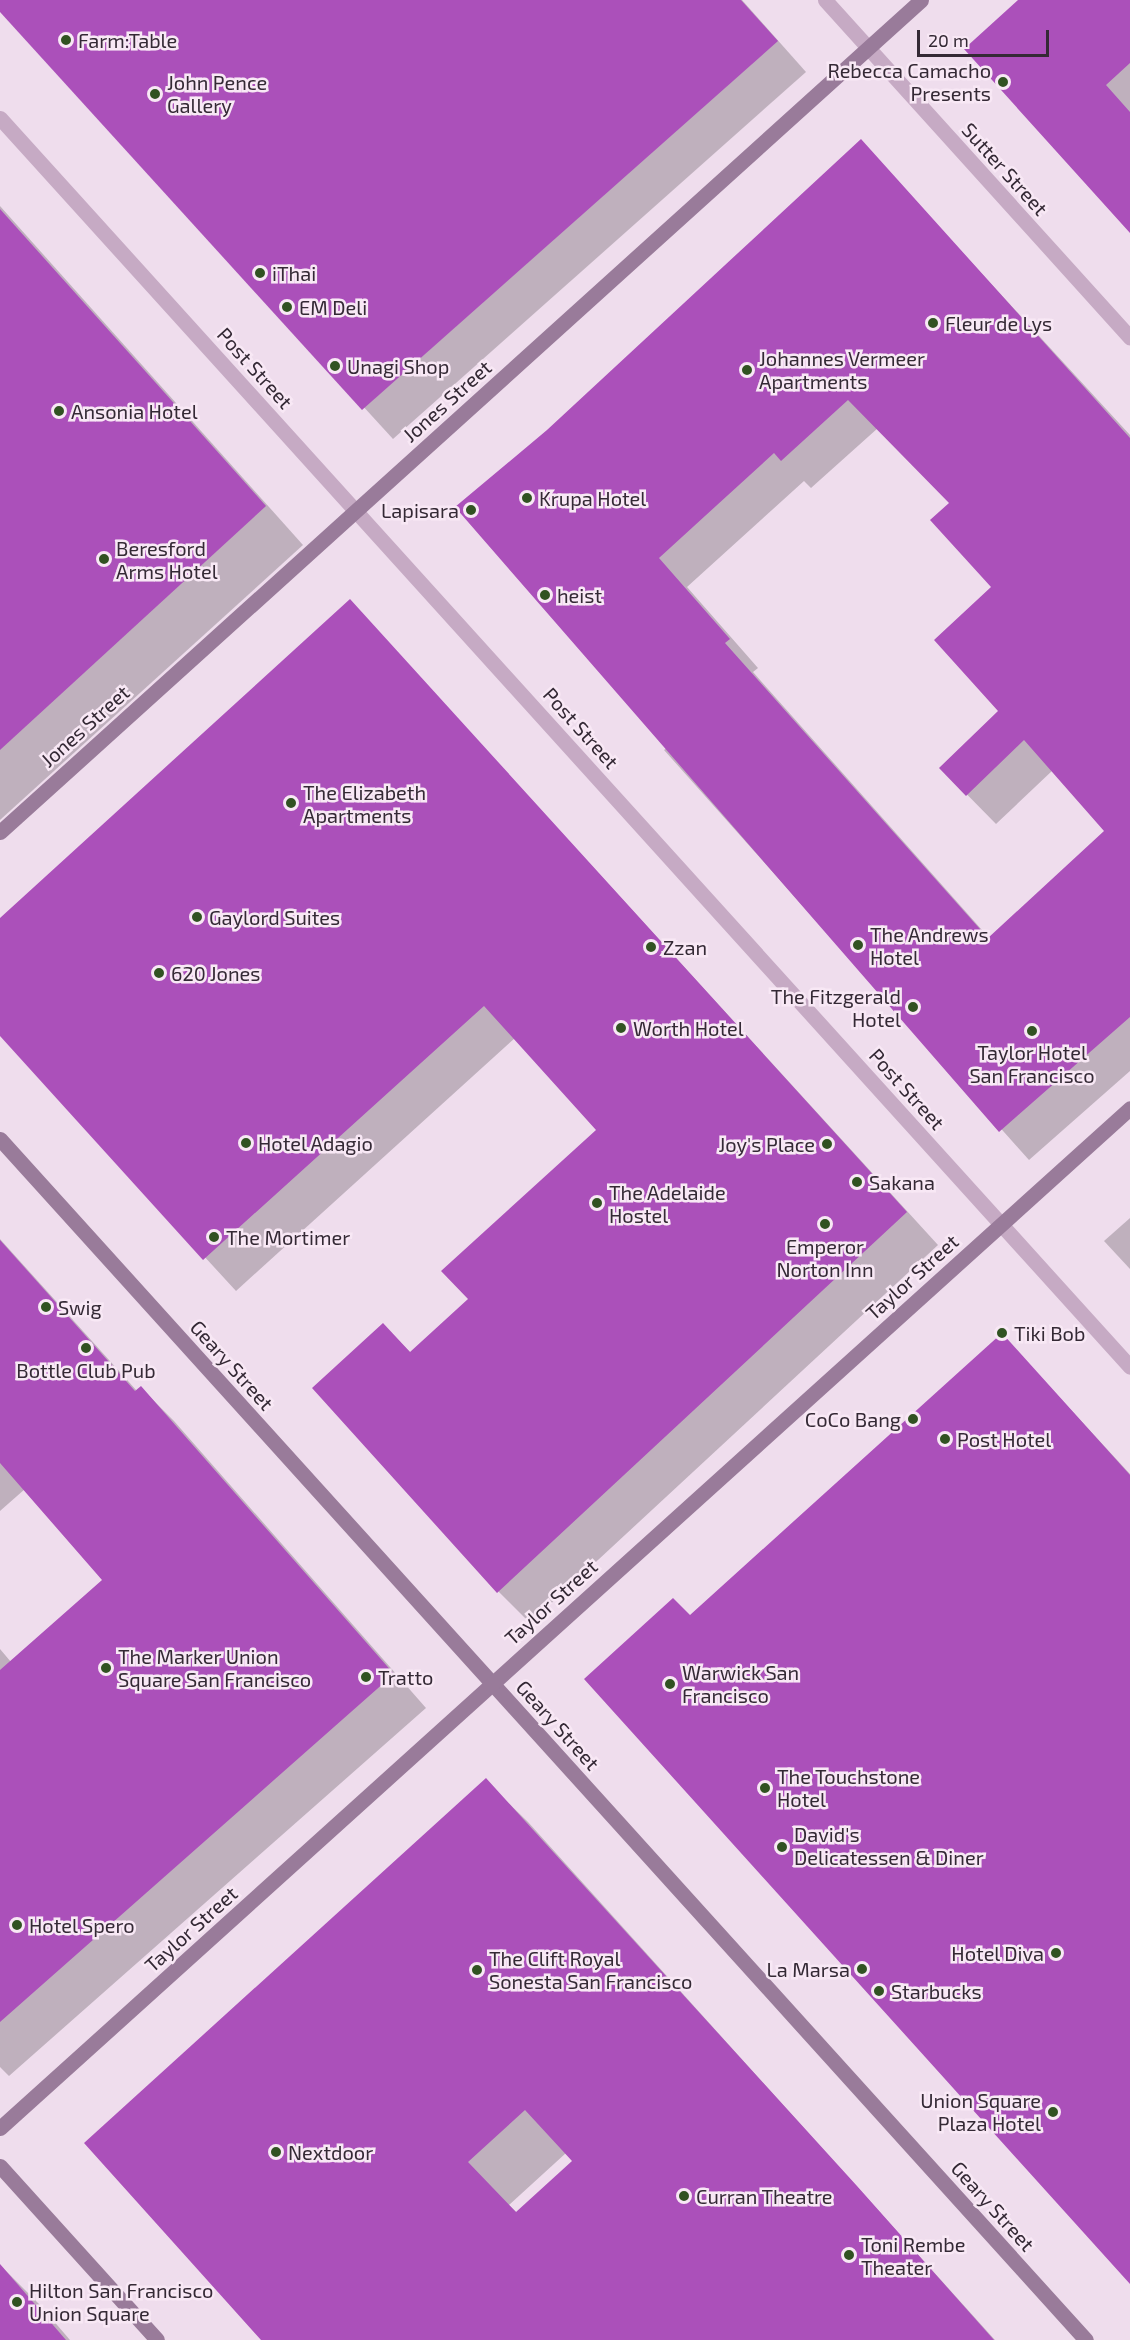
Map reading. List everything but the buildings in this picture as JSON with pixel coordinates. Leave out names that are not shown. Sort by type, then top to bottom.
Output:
[{"type":"main road","name":"Jones Street","points":[[0,832],[921,0]]},
{"type":"main road","name":"Taylor Street","points":[[0,2128],[1130,1108]]},
{"type":"main road","name":"Geary Street","points":[[0,1139],[1086,2340]]},
{"type":"main road","points":[[0,2166],[157,2340]]},
{"type":"street","name":"Sutter Street","points":[[825,0],[1130,338]]},
{"type":"street","name":"Post Street","points":[[0,118],[1130,1367]]},
{"type":"place","name":"Farm:Table","points":[[66,40]]},
{"type":"place","name":"Rebecca Camacho Presents","points":[[1003,82]]},
{"type":"place","name":"John Pence Gallery","points":[[155,94]]},
{"type":"place","name":"iThai","points":[[260,273]]},
{"type":"place","name":"EM Deli","points":[[287,307]]},
{"type":"place","name":"Fleur de Lys","points":[[933,323]]},
{"type":"place","name":"Unagi Shop","points":[[335,366]]},
{"type":"place","name":"Johannes Vermeer Apartments","points":[[747,370]]},
{"type":"place","name":"Ansonia Hotel","points":[[59,411]]},
{"type":"place","name":"Krupa Hotel","points":[[527,498]]},
{"type":"place","name":"Lapisara","points":[[471,510]]},
{"type":"place","name":"Beresford Arms Hotel","points":[[104,559]]},
{"type":"place","name":"heist","points":[[545,595]]},
{"type":"place","name":"The Elizabeth Apartments","points":[[291,803]]},
{"type":"place","name":"Gaylord Suites","points":[[197,917]]},
{"type":"place","name":"The Andrews Hotel","points":[[858,945]]},
{"type":"place","name":"Zzan","points":[[651,947]]},
{"type":"place","name":"620 Jones","points":[[159,973]]},
{"type":"place","name":"The Fitzgerald Hotel","points":[[913,1007]]},
{"type":"place","name":"Worth Hotel","points":[[621,1028]]},
{"type":"place","name":"Taylor Hotel San Francisco","points":[[1032,1031]]},
{"type":"place","name":"Hotel Adagio","points":[[246,1143]]},
{"type":"place","name":"Joy's Place","points":[[827,1144]]},
{"type":"place","name":"Sakana","points":[[857,1182]]},
{"type":"place","name":"The Adelaide Hostel","points":[[597,1203]]},
{"type":"place","name":"Emperor Norton Inn","points":[[825,1224]]},
{"type":"place","name":"The Mortimer","points":[[214,1237]]},
{"type":"place","name":"Swig","points":[[46,1307]]},
{"type":"place","name":"Tiki Bob","points":[[1002,1333]]},
{"type":"place","name":"Bottle Club Pub","points":[[86,1348]]},
{"type":"place","name":"CoCo Bang","points":[[913,1419]]},
{"type":"place","name":"Post Hotel","points":[[945,1439]]},
{"type":"place","name":"The Marker Union Square San Francisco","points":[[106,1668]]},
{"type":"place","name":"Tratto","points":[[366,1677]]},
{"type":"place","name":"Warwick San Francisco","points":[[670,1684]]},
{"type":"place","name":"The Touchstone Hotel","points":[[765,1788]]},
{"type":"place","name":"David's Delicatessen & Diner","points":[[782,1847]]},
{"type":"place","name":"Hotel Spero","points":[[17,1925]]},
{"type":"place","name":"Hotel Diva","points":[[1056,1953]]},
{"type":"place","name":"La Marsa","points":[[862,1969]]},
{"type":"place","name":"The Clift Royal Sonesta San Francisco","points":[[477,1970]]},
{"type":"place","name":"Starbucks","points":[[879,1991]]},
{"type":"place","name":"Union Square Plaza Hotel","points":[[1053,2112]]},
{"type":"place","name":"Nextdoor","points":[[276,2152]]},
{"type":"place","name":"Curran Theatre","points":[[684,2196]]},
{"type":"place","name":"Toni Rembe Theater","points":[[849,2255]]},
{"type":"place","name":"Hilton San Francisco Union Square","points":[[17,2302]]}]
